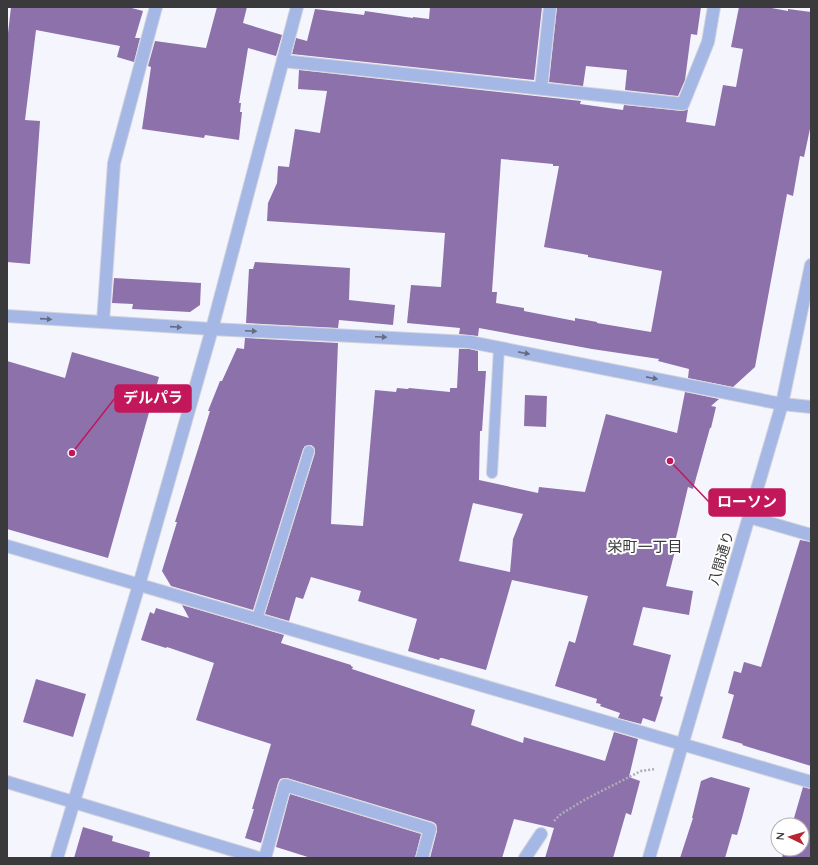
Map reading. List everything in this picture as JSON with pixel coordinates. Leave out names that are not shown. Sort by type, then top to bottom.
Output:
[{"type":"street","points":[[103,322],[114,163],[156,7]]},
{"type":"street","points":[[57,858],[139,585],[212,329],[297,7]]},
{"type":"street","points":[[541,88],[550,7]]},
{"type":"street","points":[[283,61],[684,104],[708,42],[714,7]]},
{"type":"street","name":"八間通り","points":[[648,858],[782,404],[811,265]]},
{"type":"street","points":[[7,316],[212,329],[470,342],[782,404],[811,407]]},
{"type":"street","points":[[749,517],[811,535]]},
{"type":"street","points":[[7,546],[811,782]]},
{"type":"street","points":[[7,782],[259,858]]},
{"type":"street","points":[[265,858],[285,785],[430,829],[422,858]]},
{"type":"street","points":[[525,858],[541,834]]},
{"type":"lane","points":[[492,473],[499,348]]},
{"type":"lane","points":[[257,619],[309,451]]},
{"type":"path","points":[[541,834],[562,814],[613,785],[641,771],[675,766]]},
{"type":"building","points":[[11,7],[128,7],[143,11],[135,38],[140,38],[134,62],[117,57],[120,46],[36,30],[25,120],[40,121],[30,264],[7,262],[7,42]]},
{"type":"building","points":[[217,7],[247,7],[243,23],[282,35],[276,56],[248,48],[239,103],[241,103],[240,112],[242,112],[239,140],[205,135],[204,138],[142,129],[151,67],[148,66],[155,41],[206,48]]},
{"type":"building","points":[[430,7],[542,7],[534,80],[292,54],[296,38],[307,41],[315,9],[364,15],[365,11],[429,19]]},
{"type":"building","points":[[557,7],[701,7],[697,35],[691,34],[685,80],[678,96],[625,90],[627,70],[586,66],[583,86],[549,82]]},
{"type":"building","points":[[739,7],[766,7],[788,11],[788,9],[811,12],[811,124],[804,157],[800,156],[793,196],[787,194],[755,367],[733,387],[688,378],[689,369],[658,361],[659,359],[592,349],[479,328],[478,336],[459,334],[460,328],[407,323],[411,285],[441,287],[445,233],[267,221],[268,203],[277,183],[278,166],[289,167],[295,129],[320,133],[327,91],[298,89],[299,70],[581,101],[580,104],[623,110],[624,105],[682,111],[688,109],[686,122],[715,126],[723,85],[736,87],[743,49],[731,47]],"holes":[[[501,159],[553,164],[553,166],[559,166],[544,247],[662,271],[651,332],[575,318],[575,321],[524,311],[524,308],[496,303],[497,292],[492,292]]]},
{"type":"building","points":[[255,262],[350,268],[349,300],[395,305],[393,325],[339,320],[338,328],[246,323],[249,269],[253,269]]},
{"type":"building","points":[[114,278],[201,283],[200,305],[190,312],[132,309],[133,304],[112,303]]},
{"type":"building","points":[[245,338],[338,343],[331,524],[363,526],[375,390],[396,392],[397,388],[409,388],[450,392],[450,388],[457,388],[459,349],[478,351],[478,371],[486,371],[482,431],[480,431],[479,480],[538,493],[539,487],[585,492],[606,414],[677,433],[685,392],[719,399],[711,406],[716,407],[693,489],[688,487],[675,542],[677,543],[666,586],[693,591],[689,615],[643,607],[633,645],[671,655],[660,696],[663,697],[655,722],[643,718],[641,724],[618,718],[620,713],[600,706],[601,704],[596,703],[597,699],[555,686],[569,641],[575,643],[588,596],[512,580],[486,670],[442,658],[439,660],[408,651],[417,619],[358,601],[361,591],[311,577],[303,599],[296,597],[289,621],[265,614],[315,453],[314,447],[311,445],[305,446],[303,449],[253,610],[171,586],[162,571],[177,522],[175,522],[210,411],[208,411],[220,381],[222,381],[237,348],[244,349]],"holes":[[[473,503],[523,514],[513,539],[510,572],[459,561]]]},
{"type":"building","points":[[72,352],[159,377],[108,558],[7,529],[7,361],[65,378]]},
{"type":"building","points":[[525,395],[547,396],[546,427],[524,426]]},
{"type":"building","points":[[800,540],[811,542],[811,766],[722,738],[734,695],[728,693],[734,671],[741,673],[744,662],[761,667]]},
{"type":"building","points":[[182,605],[284,635],[281,643],[351,665],[353,667],[352,669],[475,710],[471,725],[523,743],[524,737],[605,761],[614,732],[638,739],[629,777],[640,781],[631,815],[626,813],[613,858],[545,858],[554,828],[514,819],[502,858],[430,858],[437,831],[436,824],[433,822],[287,778],[280,779],[278,783],[261,843],[245,838],[271,744],[196,720],[214,663],[141,640],[150,612],[154,614],[156,608],[189,618]]},
{"type":"building","points":[[36,679],[86,694],[73,737],[23,722]]},
{"type":"building","points":[[711,777],[750,788],[737,835],[732,834],[725,858],[680,858],[693,818],[701,781]]},
{"type":"building","points":[[803,787],[811,789],[811,858],[782,858],[810,857],[810,817],[794,817]]},
{"type":"building","points":[[290,794],[421,834],[415,858],[311,858],[276,847]]},
{"type":"building","points":[[83,827],[113,836],[112,841],[150,852],[149,858],[74,858]]},
{"type":"place","name":"デルパラ","points":[[72,453]]},
{"type":"place","name":"ローソン","points":[[670,461]]},
{"type":"district","name":"栄町一丁目","points":[[645,547]]}]
